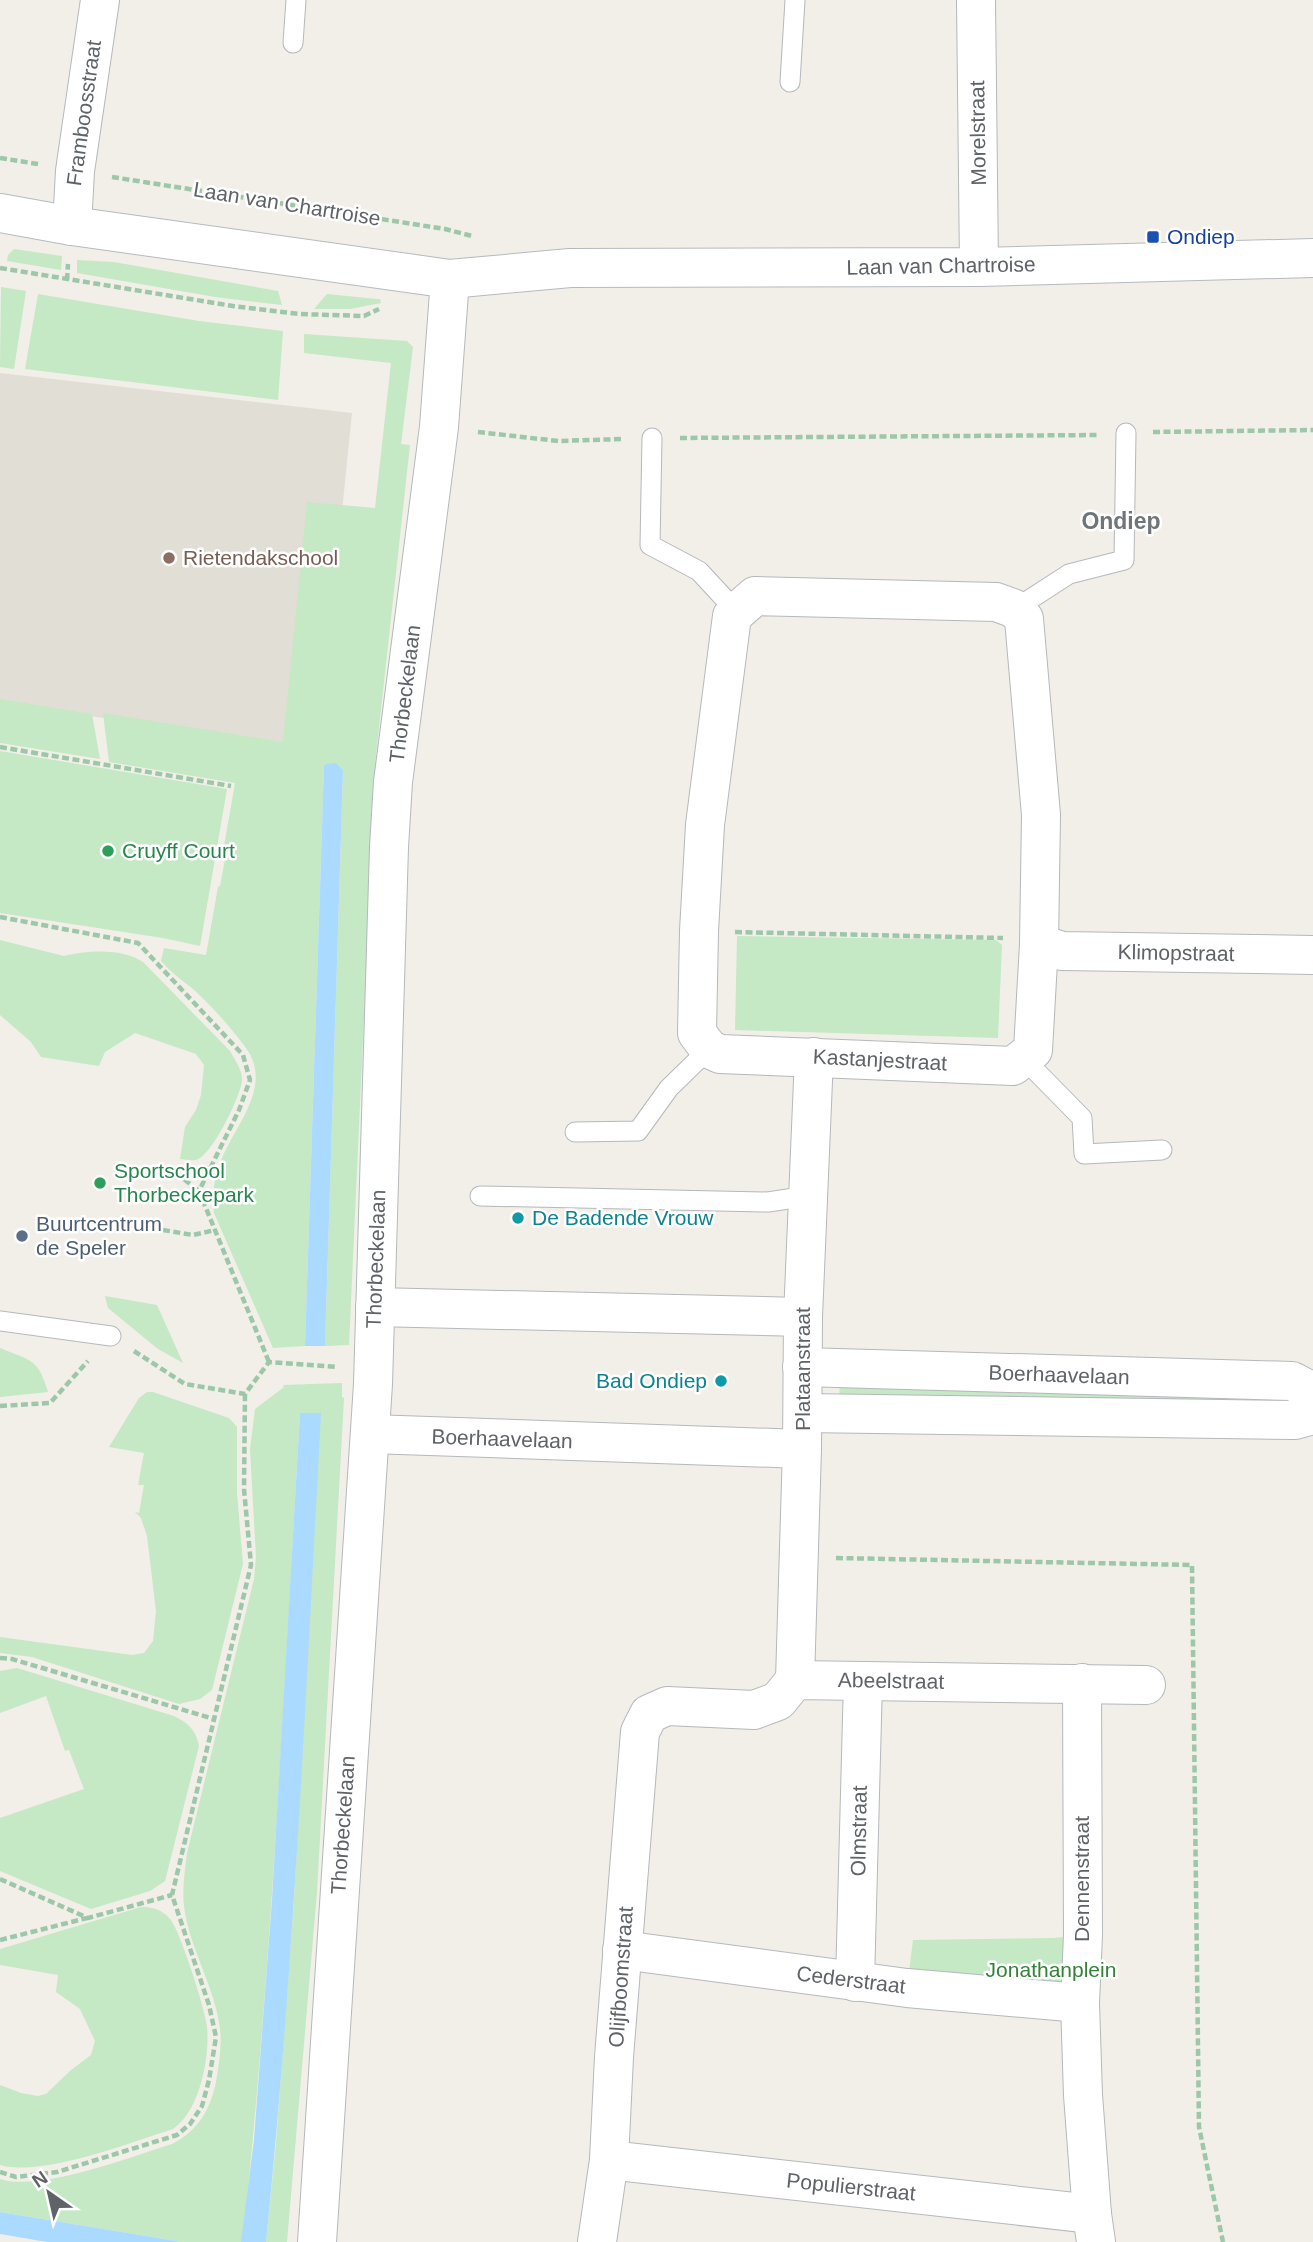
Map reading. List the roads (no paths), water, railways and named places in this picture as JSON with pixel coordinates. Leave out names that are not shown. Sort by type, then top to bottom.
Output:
[{"type":"street","name":"Framboosstraat","points":[[72,226],[75,171],[100,0]]},
{"type":"street","name":"Morelstraat","points":[[976,0],[979,267]]},
{"type":"street","name":"Laan van Chartroise","points":[[0,213],[72,226],[450,279],[570,268],[979,267],[1313,258]]},
{"type":"street","name":"Thorbeckelaan","points":[[317,2242],[370,1434],[393,782],[439,427],[450,279]]},
{"type":"street","points":[[709,1049],[697,1033],[699,931],[705,825],[732,616],[755,596],[996,602],[1015,609],[1024,619],[1041,815],[1039,944],[1033,1050],[1023,1058]]},
{"type":"street","name":"Klimopstraat","points":[[1039,944],[1062,951],[1313,955]]},
{"type":"street","name":"Kastanjestraat","points":[[709,1049],[720,1054],[1013,1066],[1023,1058]]},
{"type":"street","name":"Plataanstraat","points":[[795,1680],[803,1317],[814,1057]]},
{"type":"street","points":[[375,1307],[803,1317]]},
{"type":"street","name":"Boerhaavelaan","points":[[802,1367],[1292,1381],[1313,1392]]},
{"type":"street","name":"Boerhaavelaan","points":[[370,1434],[802,1431],[1296,1420],[1313,1415]]},
{"type":"street","name":"Abeelstraat","points":[[795,1680],[1146,1685]]},
{"type":"street","name":"Olijfboomstraat","points":[[597,2242],[609,2160],[622,1950],[640,1732],[649,1714],[667,1706],[754,1710],[778,1701],[795,1680]]},
{"type":"street","name":"Olmstraat","points":[[856,1982],[863,1681]]},
{"type":"street","name":"Dennenstraat","points":[[1082,1683],[1083,1935],[1080,2003],[1094,2228]]},
{"type":"street","name":"Cederstraat","points":[[622,1950],[856,1982],[1080,2003]]},
{"type":"street","name":"Populierstraat","points":[[609,2160],[1094,2228]]},
{"type":"lane","points":[[293,43],[296,0]]},
{"type":"lane","points":[[790,82],[794,0]]},
{"type":"lane","points":[[1015,609],[1069,574],[1124,560],[1126,433]]},
{"type":"lane","points":[[652,438],[650,545],[699,571],[736,611]]},
{"type":"lane","points":[[575,1132],[638,1131],[669,1088],[709,1049]]},
{"type":"lane","points":[[1023,1058],[1083,1118],[1084,1154],[1162,1150]]},
{"type":"lane","points":[[480,1196],[768,1202],[807,1196]]},
{"type":"lane","points":[[0,1321],[111,1336]]},
{"type":"water","points":[[336,763],[343,771],[325,1346],[305,1346],[324,766]]},
{"type":"water","points":[[300,1413],[321,1413],[292,1932],[266,2242],[241,2242],[254,2140],[272,1900]]},
{"type":"water","points":[[0,2212],[182,2242],[47,2242],[0,2234]]},
{"type":"place","name":"Ondiep","points":[[1153,237]]},
{"type":"place","name":"Rietendakschool","points":[[169,558]]},
{"type":"place","name":"Cruyff Court","points":[[108,851]]},
{"type":"place","name":"Sportschool Thorbeckepark","points":[[100,1183]]},
{"type":"place","name":"De Badende Vrouw","points":[[518,1218]]},
{"type":"place","name":"Buurtcentrum de Speler","points":[[22,1236]]},
{"type":"place","name":"Bad Ondiep","points":[[721,1381]]},
{"type":"district","name":"Ondiep","points":[[1121,521]]},
{"type":"park label","name":"Jonathanplein","points":[[1051,1970]]}]
